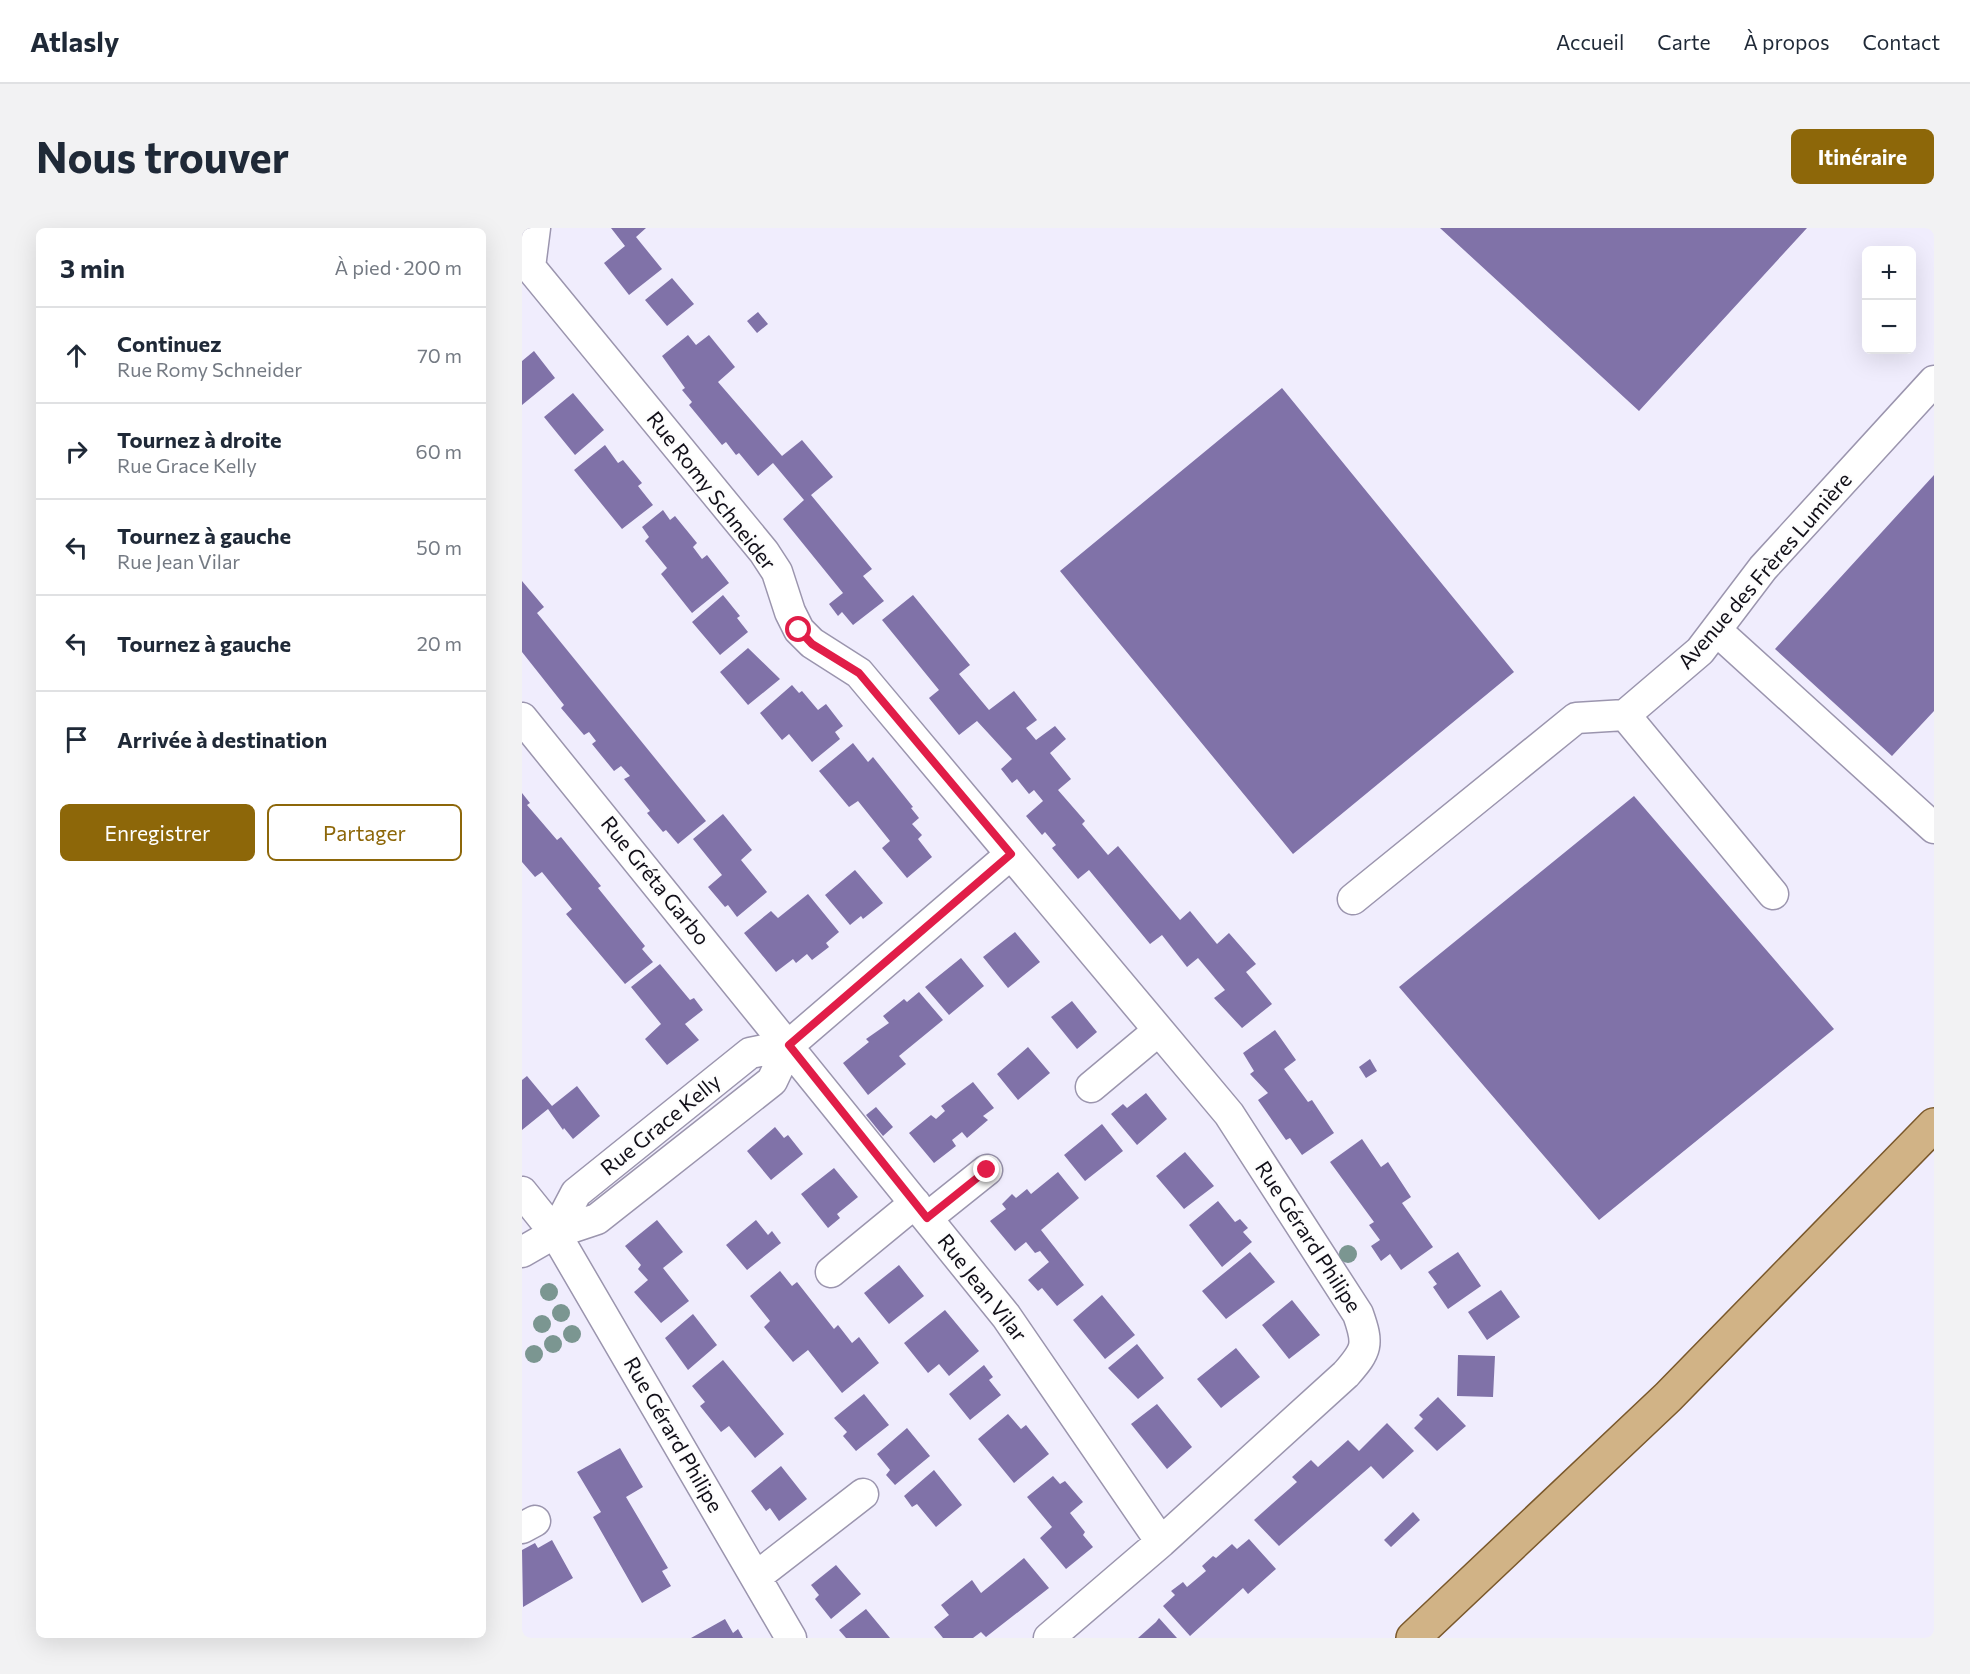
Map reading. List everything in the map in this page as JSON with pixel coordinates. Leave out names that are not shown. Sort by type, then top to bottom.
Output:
[{"type":"main road","points":[[1413,1638],[1677,1389],[1934,1125]]},
{"type":"street","points":[[526,269],[535,228]]},
{"type":"street","name":"Rue Romy Schneider","points":[[526,269],[764,552],[777,572],[799,630],[812,644],[859,673],[1011,854]]},
{"type":"street","name":"Avenue des Frères Lumière","points":[[1625,715],[1700,651],[1763,568],[1934,381]]},
{"type":"street","points":[[1716,630],[1934,828]]},
{"type":"street","points":[[1353,898],[1576,718],[1625,715],[1773,894]]},
{"type":"street","name":"Rue Gréta Garbo","points":[[522,718],[789,1045]]},
{"type":"street","name":"Rue Gérard Philipe","points":[[1011,854],[1229,1114],[1358,1314],[1367,1340],[1361,1357],[1346,1374],[1161,1542],[1049,1638]]},
{"type":"street","name":"Rue Grace Kelly","points":[[522,1252],[555,1233],[597,1220],[772,1081],[789,1045],[1011,854]]},
{"type":"street","points":[[1091,1087],[1158,1031]]},
{"type":"street","name":"Rue Jean Vilar","points":[[789,1045],[1006,1316],[1161,1542]]},
{"type":"street","points":[[831,1272],[921,1210],[987,1170]]},
{"type":"street","points":[[522,1192],[555,1233]]},
{"type":"street","name":"Rue Gérard Philipe","points":[[555,1233],[791,1638]]},
{"type":"street","points":[[756,1577],[863,1494]]},
{"type":"building","points":[[611,228],[646,228],[636,237],[662,269],[629,295],[604,263],[625,246]]},
{"type":"building","points":[[1440,228],[1807,228],[1639,411]]},
{"type":"building","points":[[672,278],[694,304],[667,326],[645,300]]},
{"type":"building","points":[[758,312],[768,324],[757,333],[747,321]]},
{"type":"building","points":[[688,335],[696,345],[709,335],[735,367],[718,382],[782,456],[802,440],[833,477],[811,495],[872,569],[863,576],[884,601],[853,625],[842,612],[838,616],[829,604],[843,593],[783,519],[804,500],[773,463],[758,476],[739,453],[736,455],[726,442],[722,445],[689,405],[692,402],[682,390],[685,388],[662,356]]},
{"type":"building","points":[[534,351],[555,378],[522,405],[522,361]]},
{"type":"building","points":[[1282,388],[1514,672],[1293,854],[1060,571]]},
{"type":"building","points":[[573,393],[604,430],[575,455],[544,417]]},
{"type":"building","points":[[605,445],[618,463],[623,460],[642,483],[638,486],[653,505],[622,529],[574,470]]},
{"type":"building","points":[[1934,475],[1934,711],[1892,756],[1775,649]]},
{"type":"building","points":[[663,510],[670,520],[675,516],[697,543],[693,547],[702,559],[707,555],[729,583],[692,613],[661,574],[667,568],[645,541],[649,537],[642,527]]},
{"type":"building","points":[[522,581],[544,607],[537,613],[706,821],[678,844],[666,830],[663,832],[647,813],[650,811],[624,779],[630,776],[621,766],[614,771],[592,744],[596,741],[589,732],[584,735],[561,708],[564,705],[522,652]]},
{"type":"building","points":[[723,595],[740,616],[737,618],[748,632],[720,655],[692,622]]},
{"type":"building","points":[[913,595],[970,665],[959,674],[989,710],[1014,691],[1037,720],[1026,728],[1036,740],[1055,726],[1066,739],[1050,753],[1071,779],[1058,790],[1085,821],[1082,824],[1108,855],[1118,846],[1180,920],[1190,911],[1217,944],[1229,933],[1256,964],[1246,972],[1272,1004],[1242,1028],[1214,998],[1225,990],[1198,958],[1187,967],[1162,935],[1150,944],[1089,870],[1078,879],[1052,848],[1056,845],[1045,832],[1042,835],[1026,816],[1043,801],[1034,790],[1029,794],[1017,779],[1012,783],[1001,769],[1012,759],[977,721],[959,735],[929,698],[939,690],[882,620]]},
{"type":"building","points":[[748,648],[780,679],[748,705],[720,672]]},
{"type":"building","points":[[792,685],[799,693],[802,691],[818,710],[826,704],[843,726],[835,732],[840,739],[812,762],[789,734],[782,740],[760,713]]},
{"type":"building","points":[[853,743],[868,762],[873,757],[913,807],[911,808],[919,818],[912,824],[922,835],[918,839],[932,857],[907,878],[882,848],[890,841],[858,801],[849,807],[819,771]]},
{"type":"building","points":[[522,793],[530,803],[527,805],[557,840],[561,837],[601,886],[598,888],[645,946],[642,949],[653,962],[625,984],[566,914],[572,909],[542,872],[535,877],[522,862]]},
{"type":"building","points":[[1634,796],[1834,1029],[1599,1220],[1399,987]]},
{"type":"building","points":[[723,814],[752,850],[741,860],[767,892],[737,917],[728,905],[725,907],[708,887],[722,875],[693,839]]},
{"type":"building","points":[[855,870],[883,903],[863,919],[861,916],[850,925],[825,895]]},
{"type":"building","points":[[808,894],[839,932],[826,943],[829,947],[812,960],[807,954],[796,963],[793,959],[776,972],[744,933],[771,911],[778,918]]},
{"type":"building","points":[[1015,932],[1040,962],[1008,988],[983,957]]},
{"type":"building","points":[[961,958],[984,986],[949,1015],[925,987]]},
{"type":"building","points":[[660,964],[690,1000],[694,998],[703,1010],[685,1024],[699,1040],[667,1065],[645,1039],[661,1024],[631,987]]},
{"type":"building","points":[[919,992],[943,1020],[899,1056],[906,1064],[868,1095],[843,1063],[869,1042],[866,1039],[889,1023],[883,1016],[904,999],[907,1002]]},
{"type":"building","points":[[1072,1001],[1097,1032],[1077,1049],[1051,1017]]},
{"type":"building","points":[[1275,1030],[1296,1060],[1284,1069],[1308,1102],[1312,1100],[1334,1133],[1302,1155],[1290,1138],[1286,1140],[1258,1100],[1268,1093],[1250,1074],[1254,1071],[1243,1053]]},
{"type":"building","points":[[1028,1047],[1050,1073],[1018,1100],[997,1074]]},
{"type":"building","points":[[1370,1059],[1377,1071],[1366,1078],[1359,1067]]},
{"type":"building","points":[[527,1076],[552,1106],[577,1086],[600,1116],[573,1139],[564,1128],[563,1130],[548,1109],[522,1130],[522,1080]]},
{"type":"building","points":[[973,1082],[994,1108],[983,1116],[988,1120],[967,1138],[962,1132],[952,1140],[956,1146],[934,1163],[909,1133],[931,1115],[936,1119],[945,1111],[941,1106]]},
{"type":"building","points":[[1146,1093],[1167,1119],[1137,1145],[1111,1114],[1123,1104],[1127,1108]]},
{"type":"building","points":[[876,1107],[893,1127],[883,1136],[866,1115]]},
{"type":"building","points":[[1102,1124],[1123,1151],[1085,1181],[1064,1155]]},
{"type":"building","points":[[775,1127],[784,1138],[788,1135],[803,1154],[771,1180],[747,1151]]},
{"type":"building","points":[[1362,1139],[1381,1167],[1388,1162],[1411,1197],[1402,1203],[1433,1247],[1401,1270],[1390,1254],[1381,1261],[1371,1246],[1380,1240],[1369,1225],[1374,1222],[1330,1162]]},
{"type":"building","points":[[1185,1152],[1214,1186],[1184,1209],[1156,1176]]},
{"type":"building","points":[[834,1168],[858,1197],[837,1214],[840,1218],[828,1228],[801,1194]]},
{"type":"building","points":[[1058,1172],[1079,1198],[1041,1230],[1084,1285],[1057,1306],[1042,1288],[1038,1291],[1028,1280],[1049,1262],[1040,1251],[1035,1253],[1026,1242],[1015,1251],[990,1221],[1006,1209],[1002,1204],[1012,1194],[1016,1198],[1027,1189],[1031,1194]]},
{"type":"building","points":[[1218,1201],[1235,1222],[1240,1219],[1248,1228],[1243,1232],[1252,1242],[1222,1267],[1189,1225]]},
{"type":"building","points":[[657,1220],[683,1252],[663,1268],[689,1301],[661,1323],[634,1292],[648,1280],[638,1269],[641,1265],[625,1246]]},
{"type":"building","points":[[756,1220],[768,1235],[772,1231],[781,1243],[747,1270],[726,1245]]},
{"type":"building","points":[[1250,1252],[1275,1282],[1226,1319],[1202,1291]]},
{"type":"building","points":[[1458,1252],[1481,1286],[1448,1309],[1433,1287],[1437,1284],[1428,1272]]},
{"type":"building","points":[[899,1265],[924,1296],[889,1324],[864,1293]]},
{"type":"building","points":[[780,1271],[792,1286],[797,1282],[834,1329],[838,1325],[852,1343],[859,1337],[879,1363],[842,1393],[808,1350],[793,1362],[764,1327],[770,1321],[750,1296]]},
{"type":"building","points":[[1501,1290],[1520,1317],[1487,1340],[1468,1312]]},
{"type":"building","points":[[1102,1295],[1135,1335],[1105,1359],[1073,1320]]},
{"type":"building","points":[[1292,1300],[1320,1335],[1289,1359],[1262,1325]]},
{"type":"building","points":[[945,1310],[979,1351],[949,1376],[939,1364],[928,1373],[904,1343]]},
{"type":"building","points":[[693,1314],[717,1345],[688,1370],[665,1338]]},
{"type":"building","points":[[1137,1344],[1164,1378],[1138,1399],[1108,1368]]},
{"type":"building","points":[[1236,1348],[1260,1377],[1221,1408],[1197,1379]]},
{"type":"building","points":[[1458,1355],[1495,1356],[1493,1397],[1457,1396]]},
{"type":"building","points":[[723,1360],[784,1434],[755,1458],[729,1426],[721,1432],[700,1406],[705,1402],[692,1386]]},
{"type":"building","points":[[984,1365],[993,1377],[989,1380],[1001,1395],[970,1420],[949,1394]]},
{"type":"building","points":[[864,1394],[889,1425],[856,1451],[843,1436],[847,1432],[834,1418]]},
{"type":"building","points":[[1438,1397],[1466,1426],[1437,1451],[1414,1428],[1423,1419],[1419,1415]]},
{"type":"building","points":[[1157,1404],[1192,1447],[1167,1469],[1131,1424]]},
{"type":"building","points":[[1008,1414],[1021,1429],[1026,1425],[1049,1454],[1014,1483],[978,1439]]},
{"type":"building","points":[[1387,1423],[1414,1451],[1383,1479],[1371,1466],[1279,1546],[1254,1520],[1297,1482],[1292,1477],[1311,1460],[1318,1467],[1348,1440],[1359,1451]]},
{"type":"building","points":[[907,1428],[930,1456],[895,1485],[886,1475],[890,1470],[877,1454]]},
{"type":"building","points":[[620,1448],[643,1487],[626,1497],[668,1568],[662,1571],[671,1586],[642,1603],[593,1517],[601,1512],[577,1472]]},
{"type":"building","points":[[781,1466],[807,1499],[779,1521],[770,1508],[766,1511],[751,1491]]},
{"type":"building","points":[[934,1470],[962,1505],[936,1527],[917,1504],[912,1507],[904,1496]]},
{"type":"building","points":[[1053,1476],[1060,1484],[1065,1481],[1083,1502],[1070,1513],[1093,1547],[1066,1569],[1040,1538],[1052,1527],[1027,1497]]},
{"type":"building","points":[[1413,1512],[1420,1520],[1391,1547],[1384,1540]]},
{"type":"building","points":[[1249,1539],[1276,1569],[1248,1594],[1243,1588],[1190,1636],[1163,1606],[1175,1595],[1171,1591],[1183,1582],[1187,1587],[1206,1571],[1202,1566],[1213,1556],[1216,1558],[1232,1544],[1237,1549]]},
{"type":"building","points":[[552,1540],[573,1578],[523,1607],[522,1550],[535,1543],[538,1548]]},
{"type":"building","points":[[1024,1558],[1049,1588],[986,1637],[981,1632],[973,1638],[943,1638],[934,1627],[949,1615],[941,1605],[972,1580],[981,1593]]},
{"type":"building","points":[[836,1565],[861,1594],[831,1619],[815,1599],[819,1595],[811,1585]]},
{"type":"building","points":[[866,1609],[890,1638],[846,1638],[839,1630]]},
{"type":"building","points":[[1159,1618],[1177,1638],[1138,1638],[1156,1622]]},
{"type":"building","points":[[725,1619],[733,1633],[738,1629],[743,1638],[691,1638]]},
{"type":"route","points":[[799,630],[812,644],[845,662],[859,673],[1011,854],[789,1045],[927,1218],[987,1170]]}]
